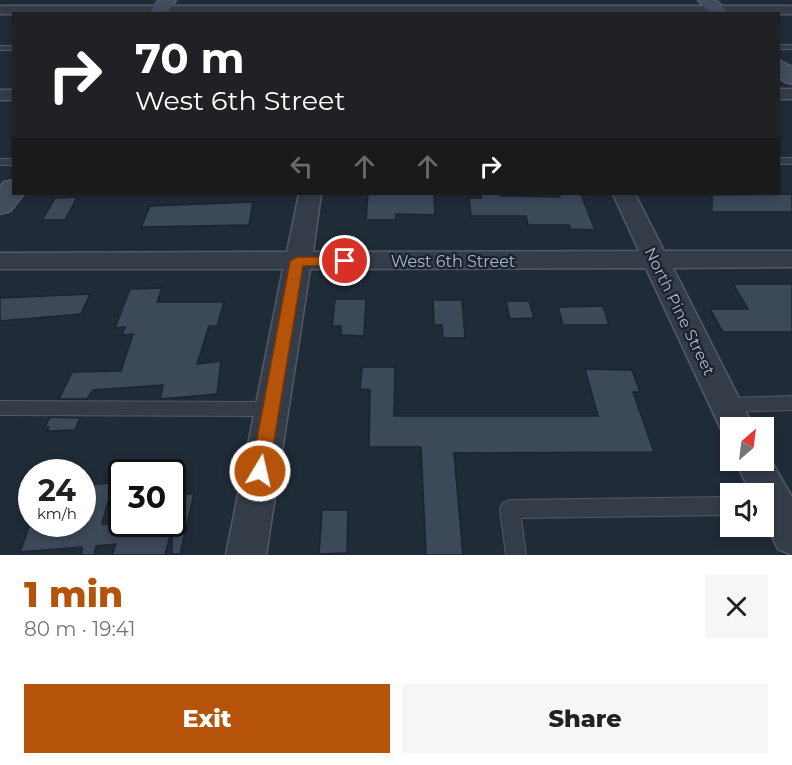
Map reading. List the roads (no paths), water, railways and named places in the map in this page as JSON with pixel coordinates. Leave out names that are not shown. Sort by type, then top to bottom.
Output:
[{"type":"main road","points":[[780,68],[792,78]]},
{"type":"main road","points":[[0,205],[12,190]]},
{"type":"street","points":[[0,10],[162,8],[343,8],[421,12],[532,8],[792,10]]},
{"type":"street","points":[[246,555],[270,409],[310,195]]},
{"type":"street","name":"North Pine Street","points":[[624,195],[731,416]]},
{"type":"street","name":"West 6th Street","points":[[0,261],[792,259]]},
{"type":"street","points":[[758,471],[777,516]]},
{"type":"lane","points":[[731,416],[792,404]]},
{"type":"lane","points":[[0,408],[270,409]]},
{"type":"lane","points":[[516,555],[510,509],[720,506]]}]
